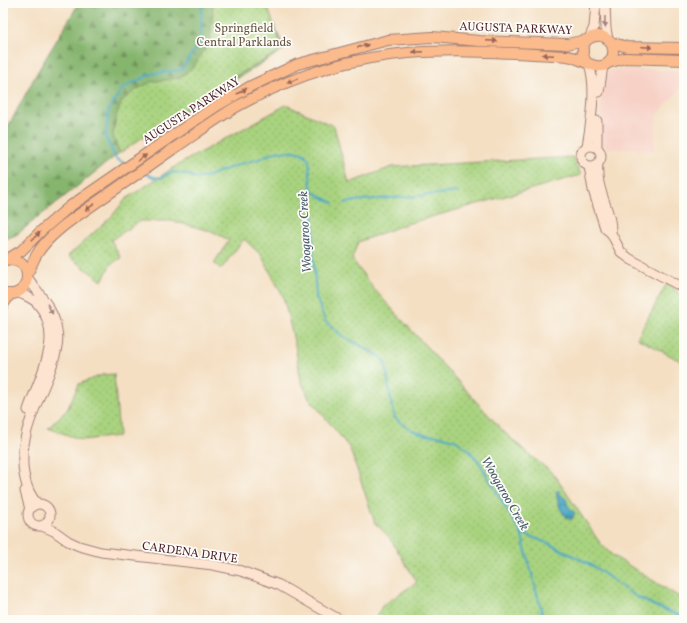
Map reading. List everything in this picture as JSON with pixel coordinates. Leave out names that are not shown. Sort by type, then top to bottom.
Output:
[{"type":"main road","points":[[684,48],[627,46],[596,36],[587,39],[582,52],[587,63],[593,66],[605,65],[625,58],[684,60]]},
{"type":"main road","name":"AUGUSTA PARKWAY","points":[[4,260],[27,246],[41,231],[69,207],[215,107],[251,86],[298,64],[388,40],[432,37],[567,44],[587,39]]},
{"type":"main road","points":[[605,65],[612,58],[614,51],[614,47],[609,41]]},
{"type":"main road","name":"AUGUSTA PARKWAY","points":[[10,293],[23,288],[36,254],[56,232],[74,218],[217,118],[255,97],[284,84],[350,62],[406,53],[439,52],[568,56],[576,57],[587,63]]},
{"type":"main road","points":[[4,260],[17,260],[25,268],[27,276]]},
{"type":"main road","points":[[3,304],[10,293]]},
{"type":"street","points":[[587,39],[594,27],[596,3]]},
{"type":"street","points":[[605,3],[606,28],[609,41]]},
{"type":"street","points":[[587,63],[593,76],[593,82],[590,128],[587,146],[582,151],[581,157],[583,162],[588,166],[593,190],[605,228],[611,233]]},
{"type":"street","points":[[605,65],[599,82],[596,135],[597,147],[601,153],[601,158],[598,164],[597,180],[611,224],[611,233],[618,248],[625,256],[684,288]]},
{"type":"street","points":[[587,146],[597,147]]},
{"type":"street","points":[[588,166],[598,164]]},
{"type":"street","points":[[27,276],[51,310],[55,320],[58,338],[58,346],[52,365],[28,425],[23,444],[22,461],[26,484],[30,494],[38,504]]},
{"type":"street","points":[[10,293],[30,297],[37,303],[48,321],[50,336],[47,359],[34,391],[20,436],[18,462],[30,509]]},
{"type":"street","points":[[50,520],[42,526],[35,526],[30,522],[28,515],[30,509],[32,506],[38,504],[48,507],[51,513],[50,520],[54,531]]},
{"type":"street","name":"CARDENA DRIVE","points":[[42,526],[54,531],[68,541],[88,550],[213,565],[245,572],[279,585],[340,620]]},
{"type":"shaded area","points":[[610,70],[684,71],[684,86],[666,104],[657,116],[654,150],[607,148],[600,140],[601,99],[606,75]]},
{"type":"green space","points":[[79,3],[264,3],[285,49],[128,146],[16,235],[3,240],[3,136],[38,71]]},
{"type":"green space","name":"Springfield Central Parklands","points":[[212,3],[266,3],[283,50],[239,74],[200,98],[120,153],[113,136],[116,117],[122,101],[136,90],[151,82],[179,78],[192,68],[210,43],[213,8]]},
{"type":"green space","points":[[286,105],[334,126],[349,183],[392,167],[573,157],[581,175],[406,224],[358,242],[352,259],[373,288],[504,432],[549,470],[557,479],[600,543],[612,555],[684,600],[684,620],[375,620],[382,606],[417,582],[389,537],[375,523],[350,449],[309,398],[301,381],[295,345],[283,296],[261,255],[244,239],[221,269],[214,263],[229,240],[211,231],[172,221],[140,221],[111,240],[121,258],[111,264],[102,281],[68,256],[111,217],[126,199],[176,166]]},
{"type":"green space","points":[[667,283],[684,298],[684,363],[637,338]]},
{"type":"green space","points":[[114,374],[119,436],[82,440],[48,428],[67,410],[79,384],[102,375]]},
{"type":"water","points":[[558,490],[566,499],[568,506],[575,513],[571,520],[564,515],[560,508],[556,492]]},
{"type":"waterway","name":"Woogaroo Creek","points":[[125,163],[116,159],[106,138],[108,111],[123,88],[151,74],[181,70],[200,43],[202,9],[200,3]]},
{"type":"waterway","name":"Woogaroo Creek","points":[[145,173],[153,177],[161,178],[172,172],[186,174],[195,178],[203,178],[275,152],[296,151],[304,154],[309,160],[314,231],[313,247],[316,297],[325,321],[341,335],[381,357],[386,365],[391,402],[395,418],[412,430],[426,435],[440,436],[455,440],[468,449],[479,462],[521,533],[544,620]]},
{"type":"waterway","points":[[310,188],[321,197],[334,203]]},
{"type":"waterway","points":[[345,203],[362,200],[458,192]]},
{"type":"waterway","points":[[521,533],[550,544],[593,566],[635,596],[655,606],[684,616]]}]
